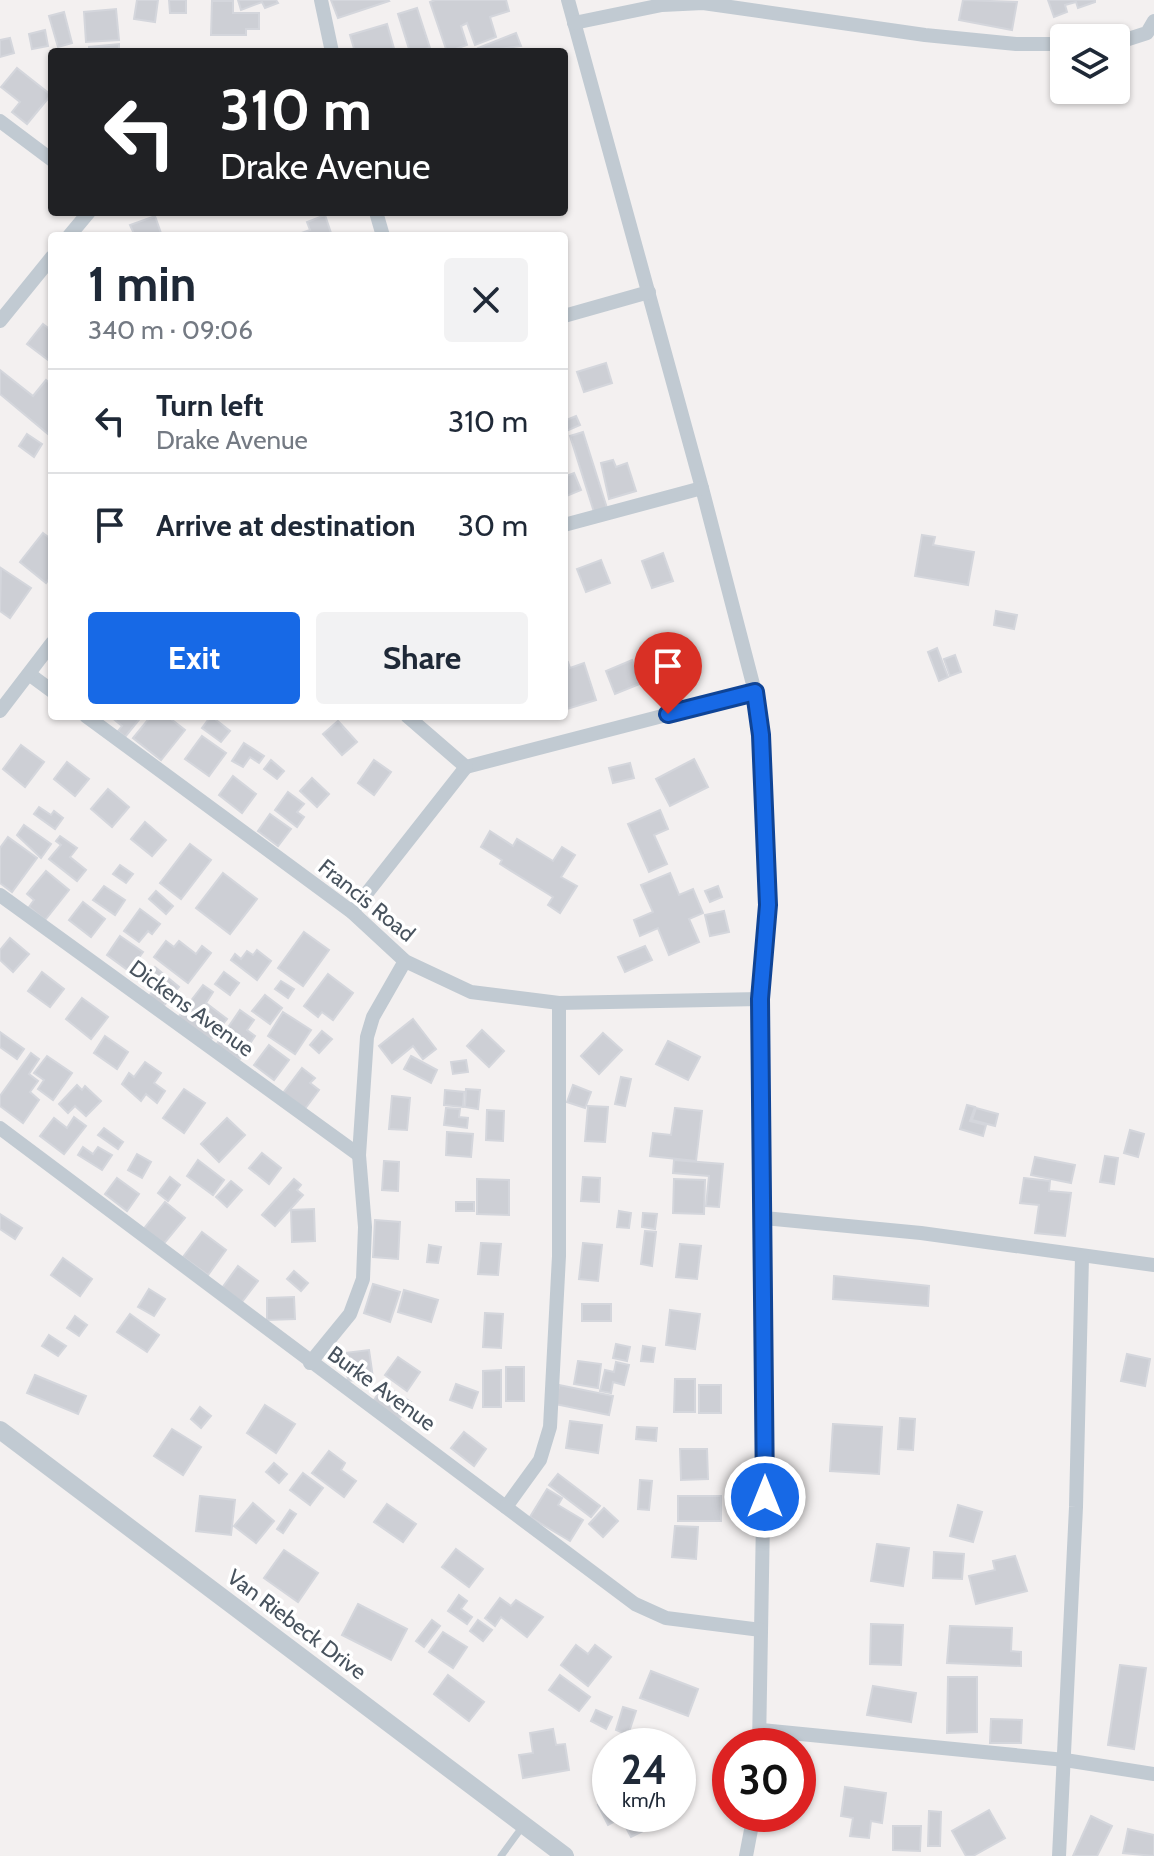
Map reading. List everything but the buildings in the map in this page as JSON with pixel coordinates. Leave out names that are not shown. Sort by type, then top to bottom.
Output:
[{"type":"street","points":[[321,0],[331,48]]},
{"type":"street","points":[[568,0],[702,488],[755,692],[761,735],[768,905],[760,999],[765,1528],[761,1728]]},
{"type":"street","points":[[574,23],[662,5],[703,3],[925,35],[1016,44],[1050,44]]},
{"type":"street","points":[[1130,38],[1147,33],[1154,21]]},
{"type":"street","points":[[0,121],[48,157]]},
{"type":"street","points":[[72,232],[86,216]]},
{"type":"street","points":[[0,321],[48,262]]},
{"type":"street","points":[[568,315],[649,292]]},
{"type":"street","points":[[568,524],[702,488]]},
{"type":"street","points":[[0,711],[48,648]]},
{"type":"street","points":[[29,674],[48,688]]},
{"type":"street","points":[[352,912],[466,767],[755,692]]},
{"type":"street","name":"Francis Road","points":[[91,720],[352,912],[405,961],[471,992],[559,1003],[760,999]]},
{"type":"street","points":[[412,720],[466,767]]},
{"type":"street","name":"Dickens Avenue","points":[[0,895],[359,1155]]},
{"type":"street","points":[[310,1363],[350,1314],[363,1279],[365,1227],[359,1155],[367,1037],[373,1017],[405,961]]},
{"type":"street","points":[[506,1507],[540,1460],[550,1427],[559,1256],[559,1003]]},
{"type":"street","name":"Burke Avenue","points":[[0,1128],[310,1363],[644,1608],[666,1618],[761,1630]]},
{"type":"street","points":[[764,1218],[921,1233],[1154,1265]]},
{"type":"street","points":[[1059,1856],[1082,1257]]},
{"type":"street","name":"Van Riebeck Drive","points":[[0,1430],[565,1856]]},
{"type":"street","points":[[816,1735],[1065,1760],[1154,1774]]},
{"type":"street","points":[[746,1856],[751,1832]]},
{"type":"lane","points":[[501,1856],[524,1824]]},
{"type":"route","points":[[668,714],[755,692],[765,797],[768,905],[760,999],[765,1497]]}]
